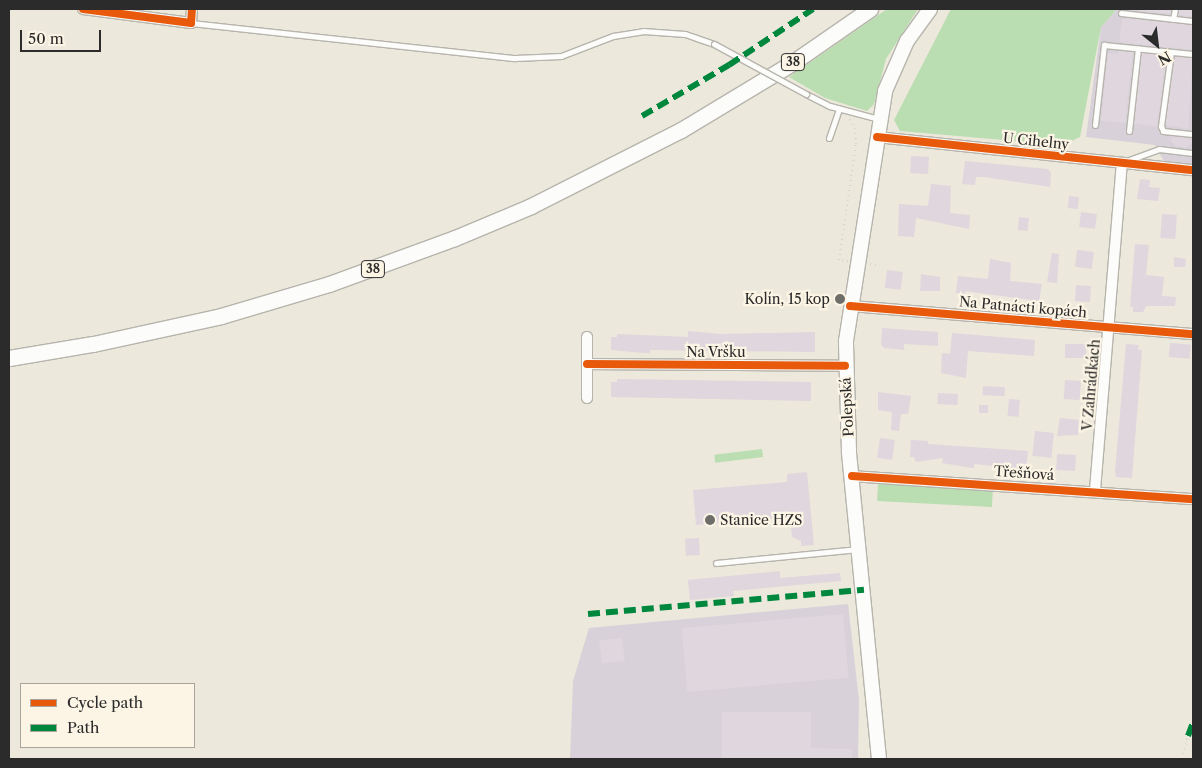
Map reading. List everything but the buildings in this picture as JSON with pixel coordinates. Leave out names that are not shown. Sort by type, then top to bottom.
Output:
[{"type":"main road","name":"38","points":[[9,358],[93,344],[221,316],[330,284],[455,238],[531,206],[681,130],[792,62],[870,9]]},
{"type":"main road","name":"Polepská","points":[[879,759],[852,476],[845,366],[850,306],[879,120],[898,58],[930,9]]},
{"type":"street","points":[[83,9],[191,23],[192,9]]},
{"type":"street","name":"U Cihelny","points":[[877,136],[1193,170]]},
{"type":"street","name":"V Zahrádkách","points":[[1095,490],[1122,162]]},
{"type":"street","name":"Na Patnácti kopách","points":[[850,306],[1193,334]]},
{"type":"street","points":[[587,338],[587,398]]},
{"type":"street","name":"Na Vršku","points":[[587,364],[845,366]]},
{"type":"street","name":"Třešňová","points":[[852,476],[1095,490],[1193,499]]},
{"type":"lane","points":[[1174,9],[1174,18]]},
{"type":"lane","points":[[1121,13],[1193,20]]},
{"type":"lane","points":[[191,23],[515,58],[554,57],[613,36],[643,31],[685,34],[714,44],[806,94],[839,109],[879,120]]},
{"type":"lane","points":[[1095,125],[1104,45],[1193,54]]},
{"type":"lane","points":[[1129,130],[1138,48]]},
{"type":"lane","points":[[1171,52],[1161,126],[1163,131],[1193,134]]},
{"type":"lane","points":[[829,138],[839,109]]},
{"type":"lane","points":[[1122,162],[1159,149],[1193,153]]},
{"type":"lane","points":[[716,563],[860,548]]},
{"type":"path","points":[[839,109],[852,124],[856,139],[839,260],[877,265]]},
{"type":"path","points":[[1182,759],[1188,736]]},
{"type":"shaded area","points":[[1117,9],[1193,9],[1193,167],[1166,165],[1155,145],[1086,137],[1101,27]]},
{"type":"shaded area","points":[[848,604],[859,700],[858,759],[570,759],[573,681],[589,628]]},
{"type":"green space","points":[[887,9],[918,9],[886,59],[874,104],[867,111],[825,98],[789,77]]},
{"type":"green space","points":[[951,9],[1117,9],[1101,27],[1080,137],[1063,145],[900,131],[894,120]]},
{"type":"green space","points":[[762,449],[763,457],[715,463],[714,455]]},
{"type":"green space","points":[[878,484],[993,490],[992,507],[877,501]]},
{"type":"marked path","points":[[642,116],[729,65],[813,9]]},
{"type":"marked path","points":[[588,614],[864,590]]},
{"type":"marked path","points":[[1188,736],[1193,722]]},
{"type":"cycle path","points":[[83,9],[191,23],[192,9]]},
{"type":"cycle path","points":[[877,137],[1193,170]]},
{"type":"cycle path","points":[[850,306],[1193,334]]},
{"type":"cycle path","points":[[587,364],[845,366]]},
{"type":"cycle path","points":[[852,476],[1193,499]]},
{"type":"place","name":"Kolín, 15 kop","points":[[840,299]]},
{"type":"place","name":"Stanice HZS","points":[[710,520]]}]
